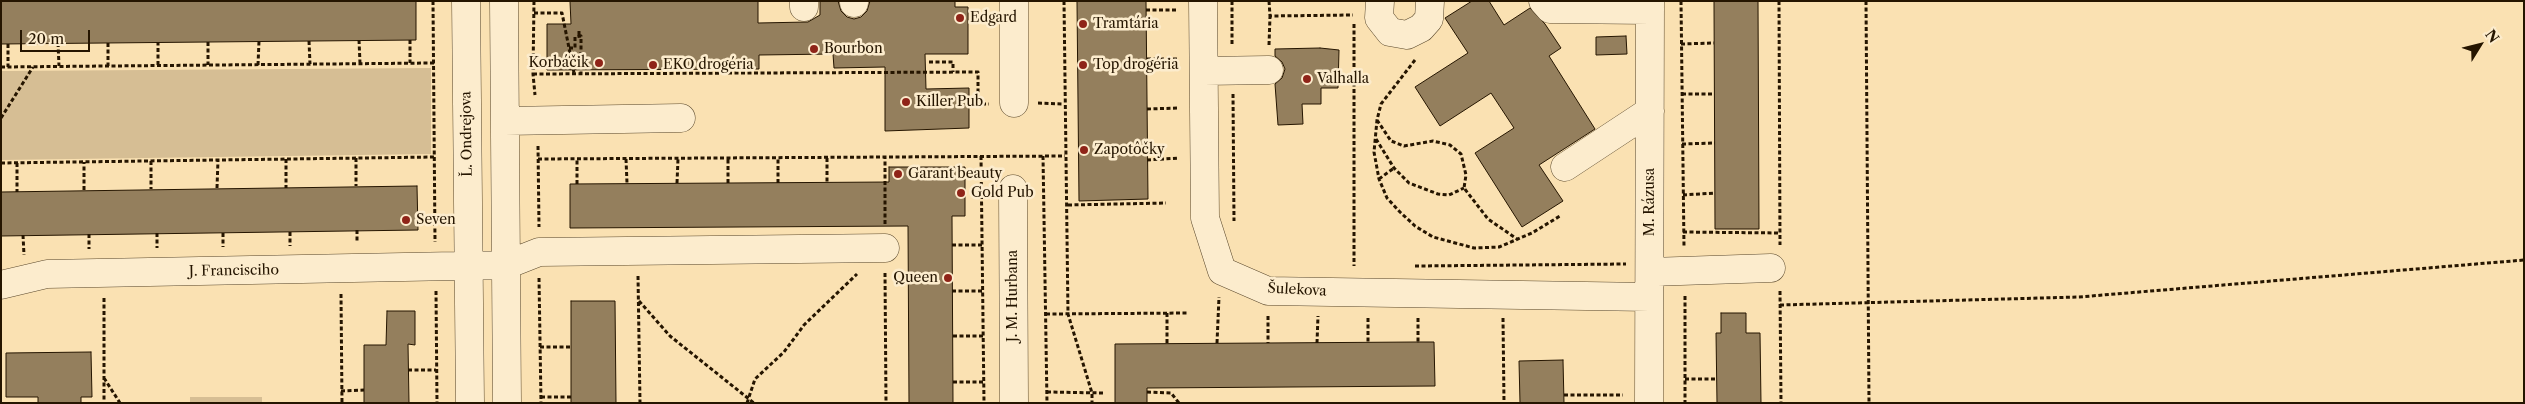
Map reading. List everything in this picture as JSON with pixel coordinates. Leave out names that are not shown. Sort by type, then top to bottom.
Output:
[{"type":"street","name":"Ľ. Ondrejova","points":[[466,1],[470,403]]},
{"type":"street","points":[[504,1],[508,403]]},
{"type":"street","points":[[1014,1],[1014,103]]},
{"type":"street","points":[[1367,5],[1390,32],[1407,34],[1420,28],[1429,19],[1430,1]]},
{"type":"street","points":[[1543,1],[1550,9],[1650,6]]},
{"type":"street","name":"Šulekova","points":[[1195,5],[1195,65],[1205,218],[1222,271],[1268,291],[1502,295],[1685,271],[1777,269]]},
{"type":"street","name":"M. Rázusa","points":[[1649,403],[1644,276],[1650,110],[1650,6]]},
{"type":"street","points":[[1195,65],[1232,71],[1269,70]]},
{"type":"street","points":[[1565,167],[1650,110]]},
{"type":"street","points":[[505,121],[681,118]]},
{"type":"street","name":"J. M. Hurbana","points":[[1012,189],[1014,403]]},
{"type":"street","points":[[469,266],[506,265],[539,252],[885,248]]},
{"type":"street","name":"J. Francisciho","points":[[1,285],[47,274],[469,266]]},
{"type":"path","points":[[433,1],[437,403]]},
{"type":"path","points":[[534,1],[533,74],[538,121],[538,160],[1065,156]]},
{"type":"path","points":[[1064,1],[1068,314],[1092,393],[1092,403]]},
{"type":"path","points":[[1232,1],[1234,222]]},
{"type":"path","points":[[1270,1],[1270,16],[1354,14],[1367,5]]},
{"type":"path","points":[[1681,1],[1685,403]]},
{"type":"path","points":[[1779,1],[1780,233],[1777,269],[1780,305],[1781,403]]},
{"type":"path","points":[[1866,1],[1869,403]]},
{"type":"path","points":[[1146,10],[1195,5]]},
{"type":"path","points":[[534,13],[562,13],[574,73]]},
{"type":"path","points":[[1354,14],[1354,266]]},
{"type":"path","points":[[579,31],[579,36],[581,36],[581,73]]},
{"type":"path","points":[[569,48],[575,48],[575,36],[579,36]]},
{"type":"path","points":[[359,40],[360,63]]},
{"type":"path","points":[[410,40],[410,63]]},
{"type":"path","points":[[258,65],[259,41]]},
{"type":"path","points":[[309,41],[310,64]]},
{"type":"path","points":[[158,42],[158,66]]},
{"type":"path","points":[[208,42],[208,65]]},
{"type":"path","points":[[58,43],[58,66]]},
{"type":"path","points":[[108,43],[108,66]]},
{"type":"path","points":[[1681,44],[1714,43]]},
{"type":"path","points":[[8,44],[8,67]]},
{"type":"path","points":[[1421,53],[1381,104],[1377,120],[1374,152],[1379,179],[1387,198],[1415,226],[1433,237],[1474,248],[1499,247],[1517,240],[1560,216]]},
{"type":"path","points":[[1146,59],[1195,65]]},
{"type":"path","points":[[929,62],[953,62],[953,72]]},
{"type":"path","points":[[1,67],[434,63]]},
{"type":"path","points":[[1,118],[34,67]]},
{"type":"path","points":[[533,74],[978,72],[978,104],[1064,104]]},
{"type":"path","points":[[1682,94],[1714,94]]},
{"type":"path","points":[[1147,109],[1187,108]]},
{"type":"path","points":[[1377,120],[1391,141],[1404,146],[1433,141],[1450,146],[1461,154],[1466,176],[1464,188],[1488,219],[1517,240]]},
{"type":"path","points":[[1376,138],[1394,168],[1409,183],[1438,194],[1449,195],[1464,188]]},
{"type":"path","points":[[1682,144],[1715,143]]},
{"type":"path","points":[[981,156],[984,403]]},
{"type":"path","points":[[1043,156],[1047,403]]},
{"type":"path","points":[[1,163],[434,157]]},
{"type":"path","points":[[885,157],[886,403]]},
{"type":"path","points":[[356,158],[356,186]]},
{"type":"path","points":[[728,158],[728,183]]},
{"type":"path","points":[[778,158],[778,183]]},
{"type":"path","points":[[827,158],[827,182]]},
{"type":"path","points":[[1147,160],[1188,158]]},
{"type":"path","points":[[286,159],[286,188]]},
{"type":"path","points":[[577,159],[577,184]]},
{"type":"path","points":[[626,159],[627,184]]},
{"type":"path","points":[[677,183],[678,159]]},
{"type":"path","points":[[218,160],[218,188]]},
{"type":"path","points":[[151,161],[151,190]]},
{"type":"path","points":[[84,162],[84,190]]},
{"type":"path","points":[[17,163],[17,192]]},
{"type":"path","points":[[1379,179],[1394,168]]},
{"type":"path","points":[[1683,195],[1715,193]]},
{"type":"path","points":[[1068,205],[1166,203]]},
{"type":"path","points":[[357,230],[358,244]]},
{"type":"path","points":[[223,232],[223,246]]},
{"type":"path","points":[[290,232],[290,245]]},
{"type":"path","points":[[1683,232],[1780,233]]},
{"type":"path","points":[[156,233],[157,247]]},
{"type":"path","points":[[88,234],[89,248]]},
{"type":"path","points":[[23,236],[24,249]]},
{"type":"path","points":[[952,245],[982,245]]},
{"type":"path","points":[[747,403],[750,399],[755,379],[784,352],[804,325],[885,248]]},
{"type":"path","points":[[638,251],[640,403]]},
{"type":"path","points":[[1780,305],[2079,297],[2524,260]]},
{"type":"path","points":[[1413,266],[1627,264],[1644,276]]},
{"type":"path","points":[[1345,266],[1364,266]]},
{"type":"path","points":[[340,268],[342,403]]},
{"type":"path","points":[[104,273],[104,403]]},
{"type":"path","points":[[952,291],[983,290]]},
{"type":"path","points":[[1502,295],[1504,403]]},
{"type":"path","points":[[639,301],[670,336],[754,403]]},
{"type":"path","points":[[1368,311],[1368,342]]},
{"type":"path","points":[[1418,311],[1418,342]]},
{"type":"path","points":[[1217,312],[1217,344]]},
{"type":"path","points":[[1268,312],[1268,343]]},
{"type":"path","points":[[1318,312],[1318,343]]},
{"type":"path","points":[[1167,313],[1167,344]]},
{"type":"path","points":[[1046,314],[1189,313]]},
{"type":"path","points":[[953,336],[983,336]]},
{"type":"path","points":[[540,347],[571,346]]},
{"type":"path","points":[[408,370],[436,370]]},
{"type":"path","points":[[104,378],[120,403]]},
{"type":"path","points":[[1685,379],[1716,379]]},
{"type":"path","points":[[953,382],[984,382]]},
{"type":"path","points":[[342,391],[364,390]]},
{"type":"path","points":[[1047,392],[1105,393]]},
{"type":"path","points":[[1147,392],[1171,393],[1179,403]]},
{"type":"path","points":[[1564,396],[1622,395]]},
{"type":"path","points":[[541,397],[571,397]]},
{"type":"shaded area","points":[[431,68],[431,154],[1,160],[1,71]]},
{"type":"shaded area","points":[[190,397],[262,397],[262,403],[190,403]]},
{"type":"building","points":[[1,1],[416,1],[416,40],[1,44]]},
{"type":"building","points":[[570,1],[758,1],[758,23],[808,22],[820,15],[820,1],[838,1],[841,11],[847,17],[854,19],[861,17],[867,11],[870,1],[955,1],[955,7],[968,7],[968,54],[925,54],[926,89],[969,88],[969,128],[885,131],[885,67],[834,68],[833,54],[759,55],[759,69],[547,70],[547,24],[571,24]]},
{"type":"building","points":[[1077,1],[1146,1],[1148,199],[1079,201]]},
{"type":"building","points":[[1472,1],[1489,1],[1504,25],[1530,8],[1545,24],[1561,48],[1549,56],[1595,129],[1539,165],[1563,201],[1522,227],[1475,153],[1514,128],[1491,93],[1440,126],[1415,87],[1468,53],[1445,18]]},
{"type":"building","points":[[1714,1],[1758,1],[1759,229],[1715,229]]},
{"type":"building","points":[[1626,36],[1627,54],[1596,55],[1596,37]]},
{"type":"building","name":"Valhalla","points":[[1320,48],[1339,50],[1338,88],[1321,88],[1321,104],[1302,104],[1303,124],[1278,125],[1275,84],[1282,78],[1285,69],[1282,62],[1275,56],[1275,49]]},
{"type":"building","points":[[889,167],[965,167],[965,216],[952,216],[953,403],[909,403],[908,226],[570,228],[570,184],[889,182]]},
{"type":"building","points":[[417,186],[418,230],[1,236],[1,192]]},
{"type":"building","points":[[571,301],[615,301],[616,403],[571,403]]},
{"type":"building","points":[[387,311],[415,311],[415,345],[408,344],[409,403],[364,403],[364,345],[386,345]]},
{"type":"building","points":[[1721,313],[1746,313],[1746,333],[1760,333],[1761,403],[1717,403],[1716,333],[1721,333]]},
{"type":"building","points":[[1434,342],[1435,386],[1147,388],[1147,403],[1115,403],[1115,344]]},
{"type":"building","points":[[91,352],[92,397],[81,397],[81,403],[38,403],[38,397],[6,397],[6,353]]},
{"type":"building","points":[[1563,360],[1564,403],[1520,403],[1519,361]]},
{"type":"place","name":"Edgard","points":[[960,18]]},
{"type":"place","name":"Tramtária","points":[[1083,24]]},
{"type":"place","name":"Bourbon","points":[[814,49]]},
{"type":"place","name":"Korbáčik","points":[[599,63]]},
{"type":"place","name":"EKO drogéria","points":[[653,65]]},
{"type":"place","name":"Top drogéria","points":[[1083,65]]},
{"type":"place","name":"Valhalla","points":[[1307,79]]},
{"type":"place","name":"Killer Pub","points":[[906,102]]},
{"type":"place","name":"Zapotôčky","points":[[1084,150]]},
{"type":"place","name":"Garant beauty","points":[[898,174]]},
{"type":"place","name":"Gold Pub","points":[[961,193]]},
{"type":"place","name":"Seven","points":[[406,220]]},
{"type":"place","name":"Queen","points":[[948,278]]}]
